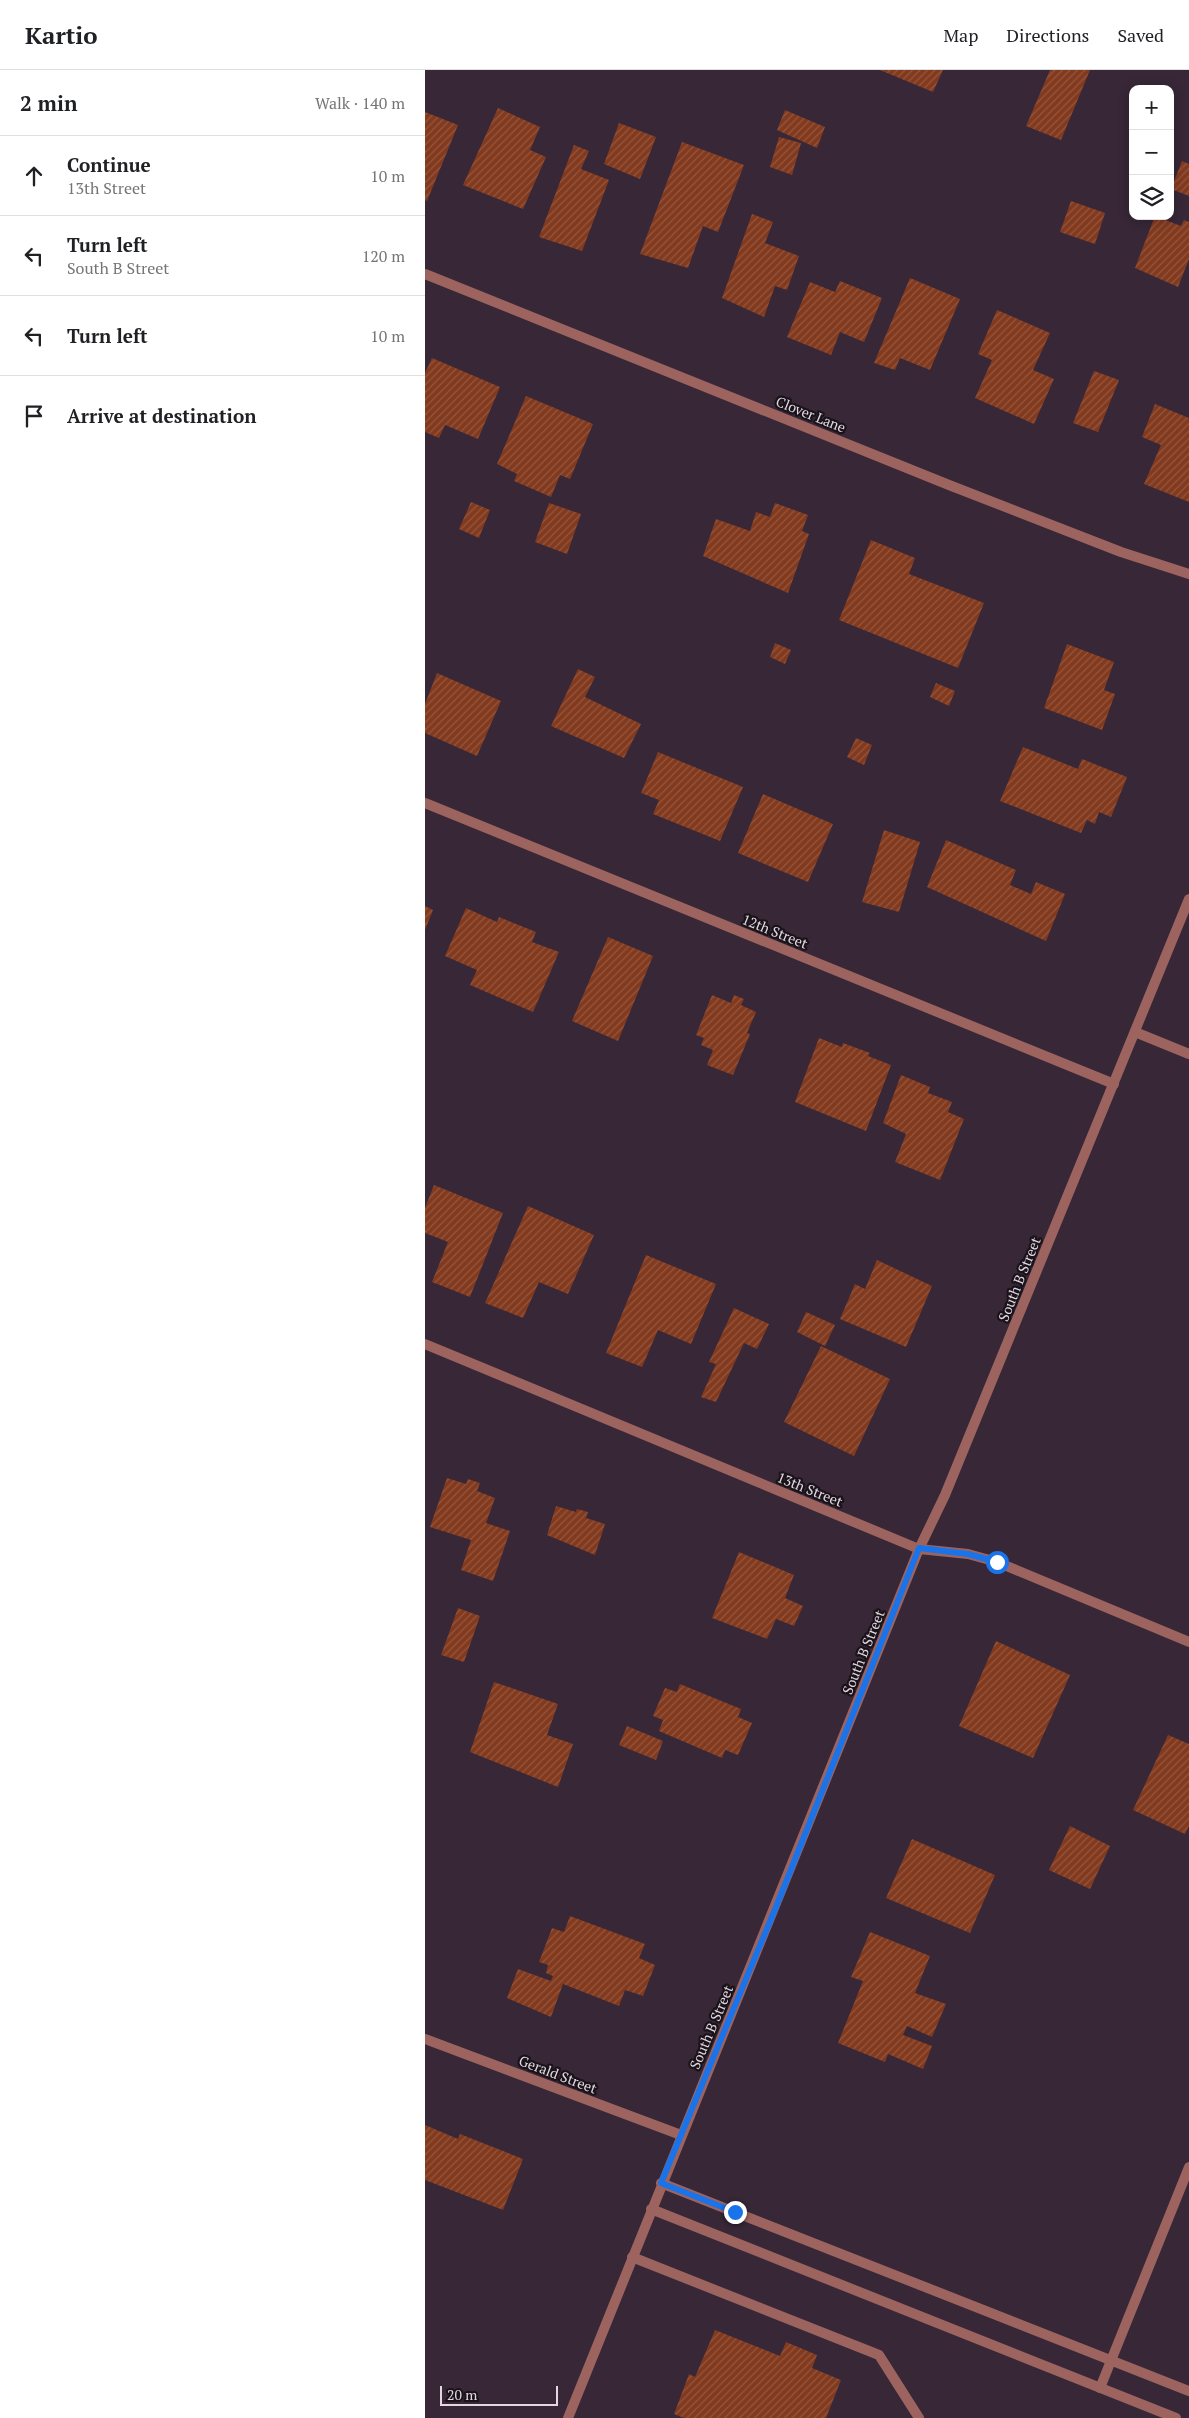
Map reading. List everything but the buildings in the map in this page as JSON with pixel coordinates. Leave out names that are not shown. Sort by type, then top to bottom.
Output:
[{"type":"street","name":"Clover Lane","points":[[425,274],[949,485],[1121,552],[1189,574]]},
{"type":"street","name":"12th Street","points":[[425,803],[1114,1084]]},
{"type":"street","name":"South B Street","points":[[567,2418],[661,2183],[776,1907],[919,1548],[945,1495],[1189,899]]},
{"type":"street","points":[[1135,1032],[1189,1054]]},
{"type":"street","name":"13th Street","points":[[425,1344],[919,1548],[968,1554],[997,1562],[1189,1642]]},
{"type":"street","name":"Gerald Street","points":[[425,2039],[681,2135]]},
{"type":"street","points":[[1100,2388],[1189,2167]]},
{"type":"street","points":[[661,2183],[1189,2391]]},
{"type":"street","points":[[651,2209],[1176,2418]]},
{"type":"street","points":[[632,2258],[879,2356],[919,2418]]},
{"type":"route","points":[[735,2212],[661,2183],[776,1907],[919,1548],[968,1554],[997,1562]]}]
